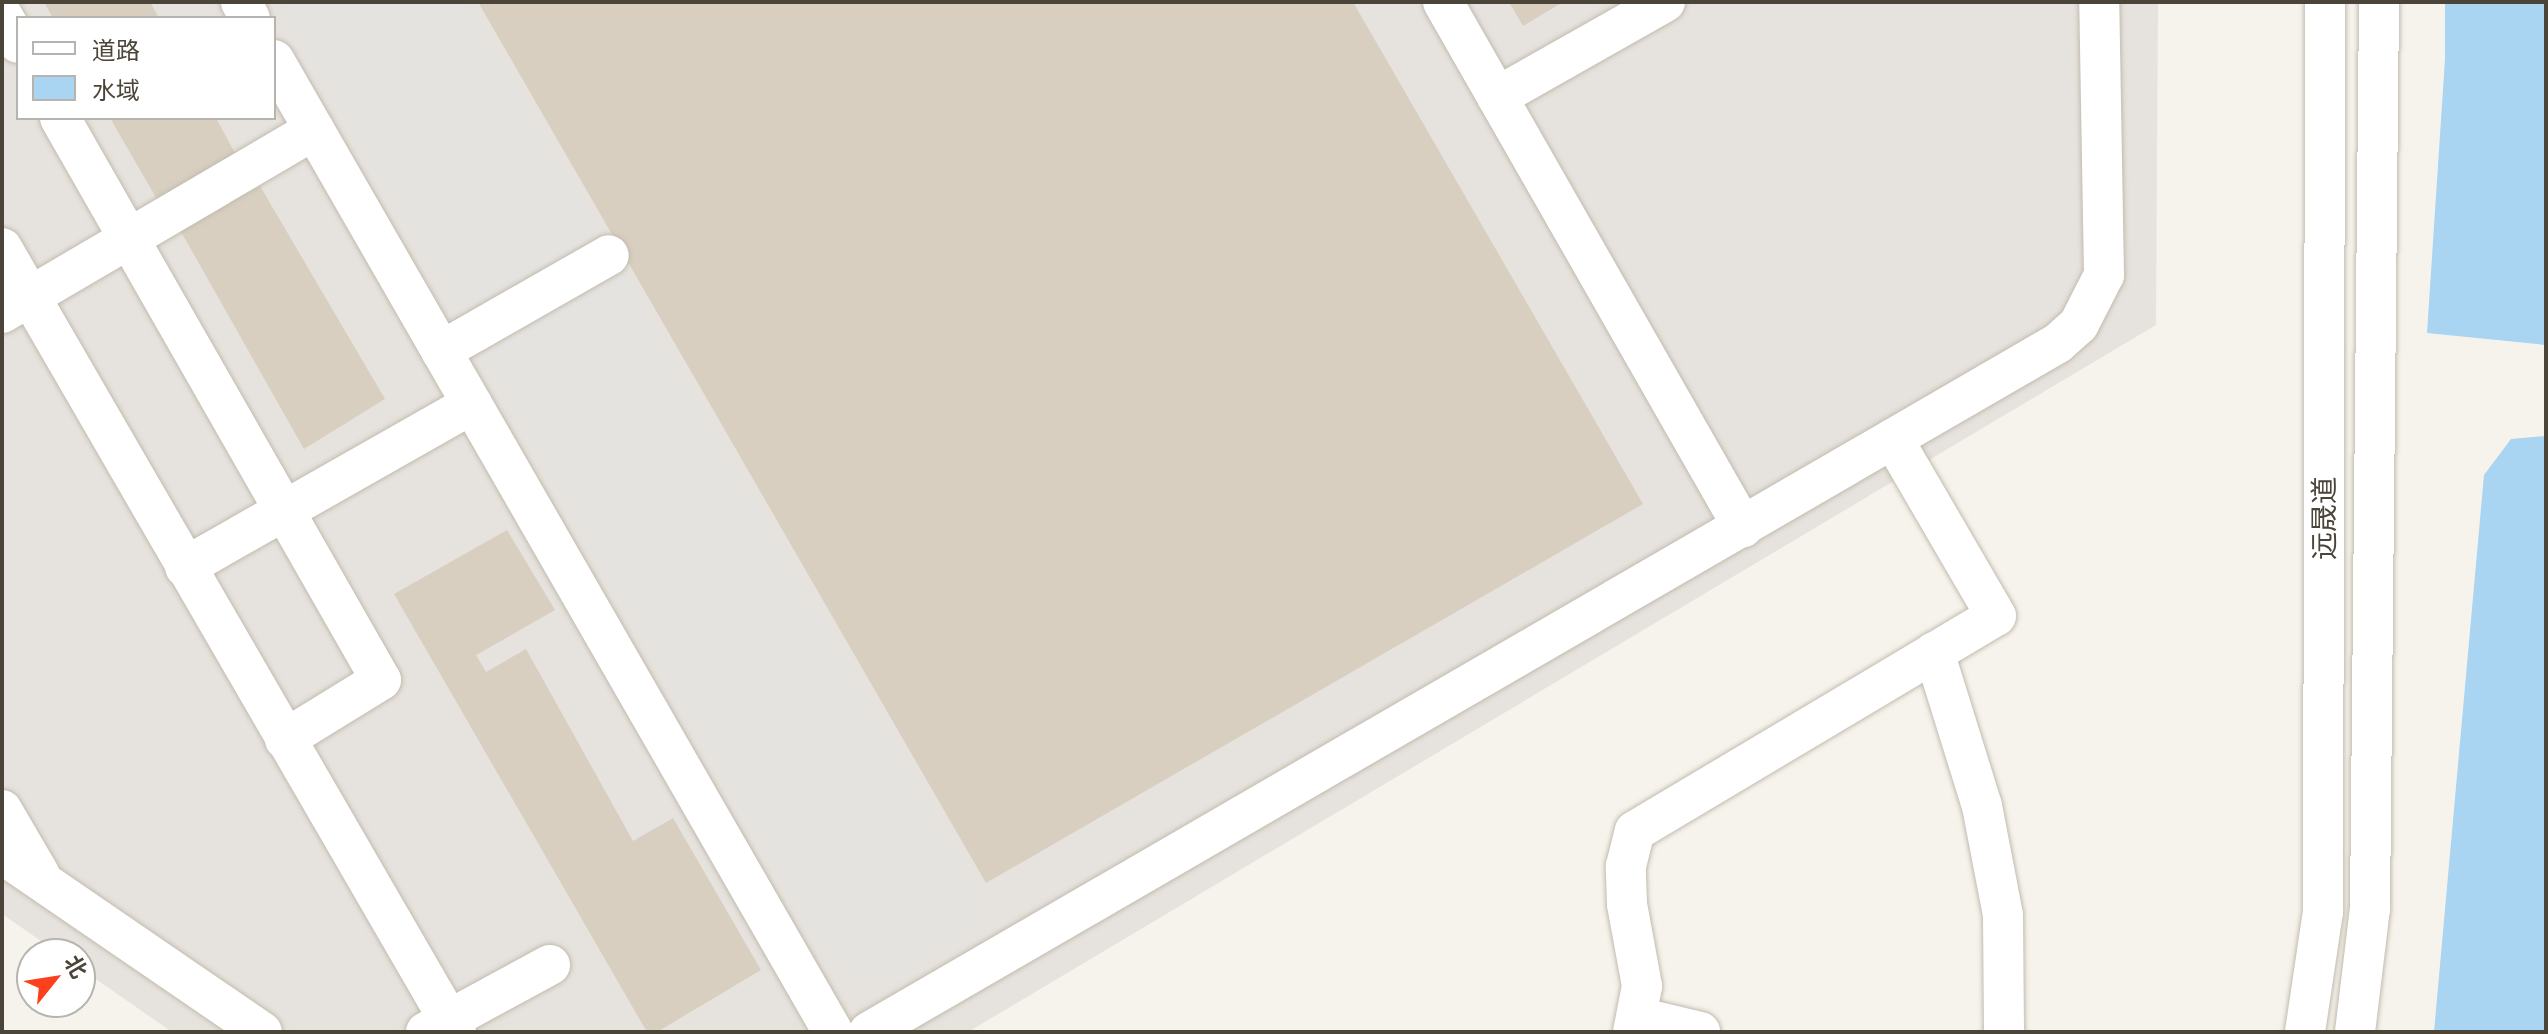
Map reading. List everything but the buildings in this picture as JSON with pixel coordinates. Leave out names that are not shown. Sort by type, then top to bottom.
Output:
[{"type":"street","points":[[1443,2],[1743,527]]},
{"type":"street","points":[[1497,97],[1665,2]]},
{"type":"street","points":[[869,1032],[2058,343],[2079,324],[2104,275],[2099,2]]},
{"type":"street","name":"远晟道","points":[[2305,1032],[2323,912],[2325,2]]},
{"type":"street","name":"远晟道","points":[[2355,1032],[2370,908],[2379,2]]},
{"type":"street","points":[[2,15],[16,40]]},
{"type":"street","points":[[276,64],[833,1032]]},
{"type":"street","points":[[61,120],[381,680],[285,739]]},
{"type":"street","points":[[16,305],[314,130]]},
{"type":"street","points":[[2,248],[16,305],[185,567],[285,739],[444,1028],[550,965]]},
{"type":"street","points":[[441,351],[609,255]]},
{"type":"street","points":[[185,567],[472,404]]},
{"type":"street","points":[[1700,1032],[1635,1024],[1642,986],[1627,892],[1626,866],[1635,831],[1996,616],[1893,439]]},
{"type":"street","points":[[1934,652],[1982,806],[1997,886],[2005,957],[2004,1032]]},
{"type":"street","points":[[2,810],[45,883]]},
{"type":"street","points":[[2,854],[262,1032]]},
{"type":"shaded area","points":[[2,2],[2158,2],[2156,325],[968,1032],[172,1032],[96,979],[96,938],[37,938],[2,914]]},
{"type":"shaded area","points":[[280,2],[465,2],[989,917],[894,975],[851,969],[823,948]]},
{"type":"water","points":[[2445,2],[2546,2],[2546,345],[2427,333],[2445,59]]},
{"type":"water","points":[[2546,436],[2546,1032],[2434,1032],[2484,475],[2511,439]]}]
